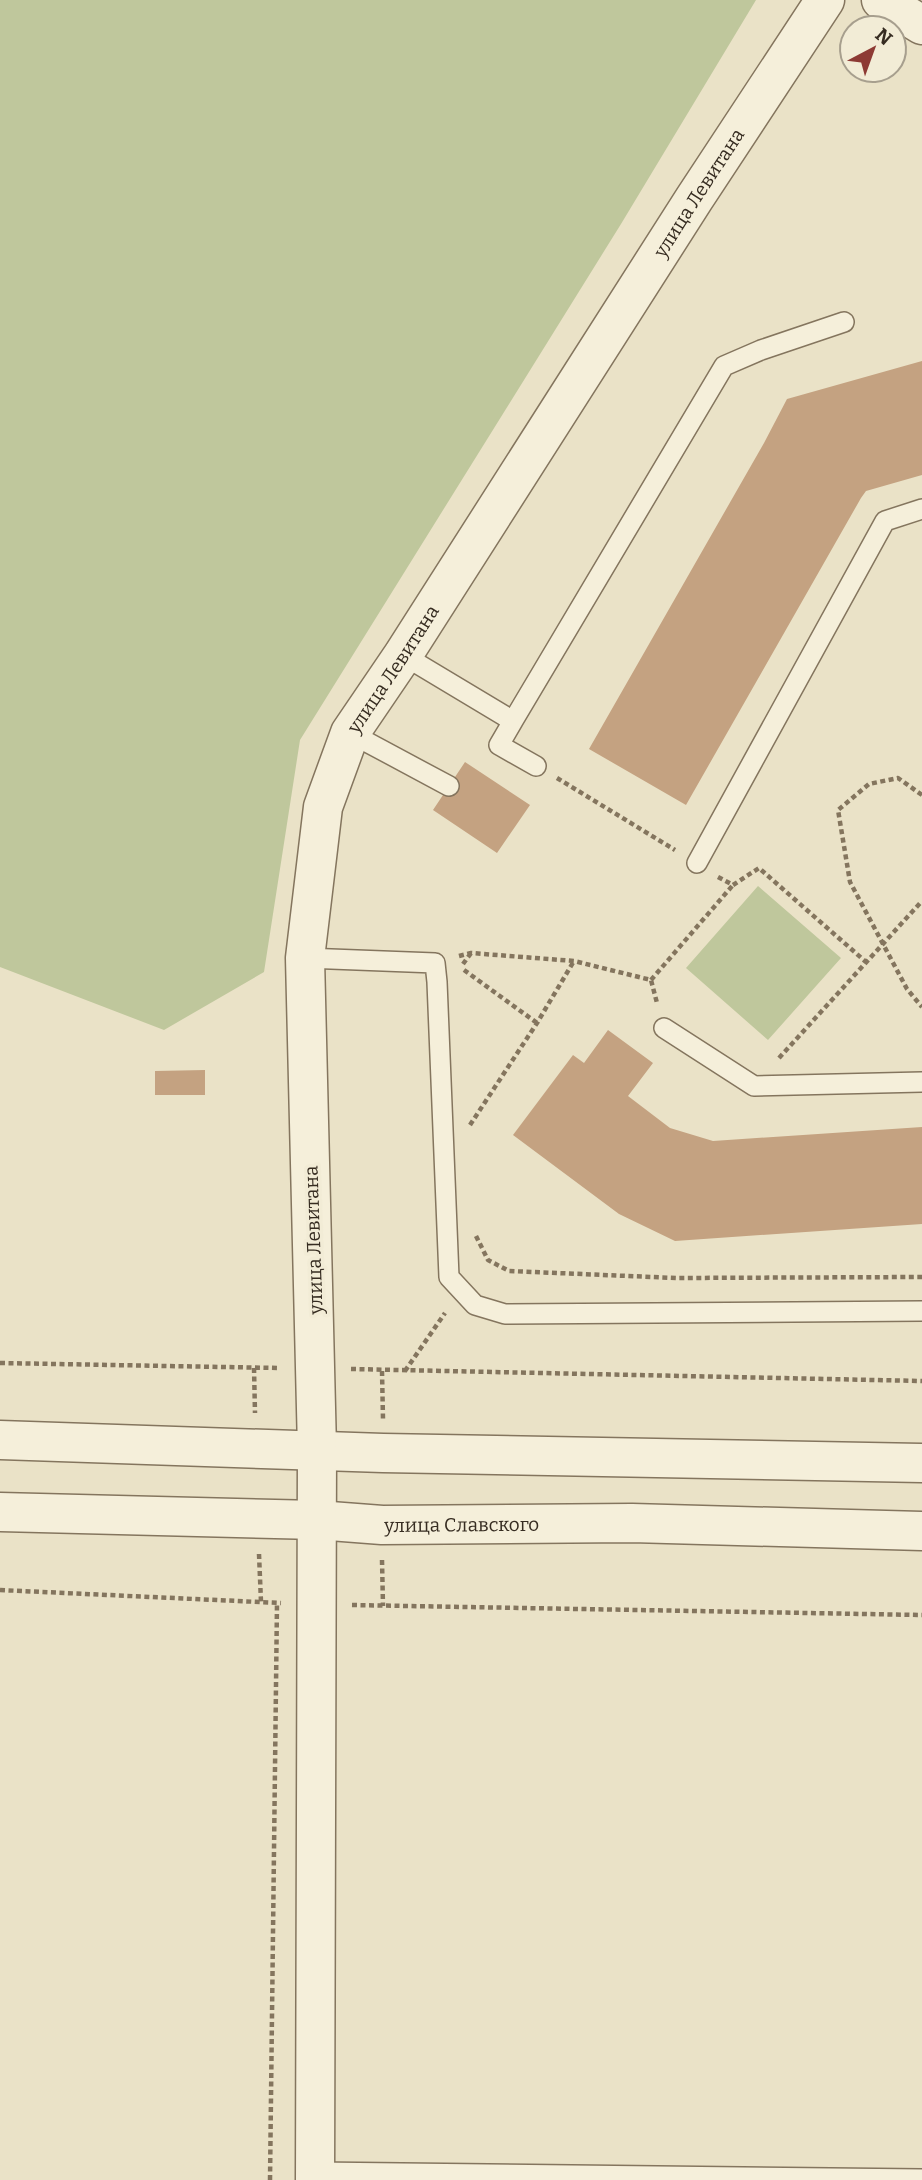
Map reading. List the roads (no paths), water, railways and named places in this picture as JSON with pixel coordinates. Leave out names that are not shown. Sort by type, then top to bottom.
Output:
[{"type":"street","name":"улица Левитана","points":[[315,2176],[317,1450],[305,958],[323,807],[350,733],[825,0]]},
{"type":"street","points":[[881,0],[922,25]]},
{"type":"street","points":[[0,1440],[922,1463]]},
{"type":"street","name":"улица Славского","points":[[0,1512],[317,1520],[382,1525],[632,1523],[922,1531]]},
{"type":"lane","points":[[536,766],[499,745],[724,366],[761,350],[844,322]]},
{"type":"lane","points":[[697,863],[885,521],[922,509]]},
{"type":"lane","points":[[403,655],[513,721]]},
{"type":"lane","points":[[350,733],[449,786]]},
{"type":"lane","points":[[305,958],[435,963],[449,1277],[475,1305],[505,1314],[922,1311]]},
{"type":"lane","points":[[664,1028],[754,1086],[922,1082]]},
{"type":"lane","points":[[315,2176],[922,2179]]}]
